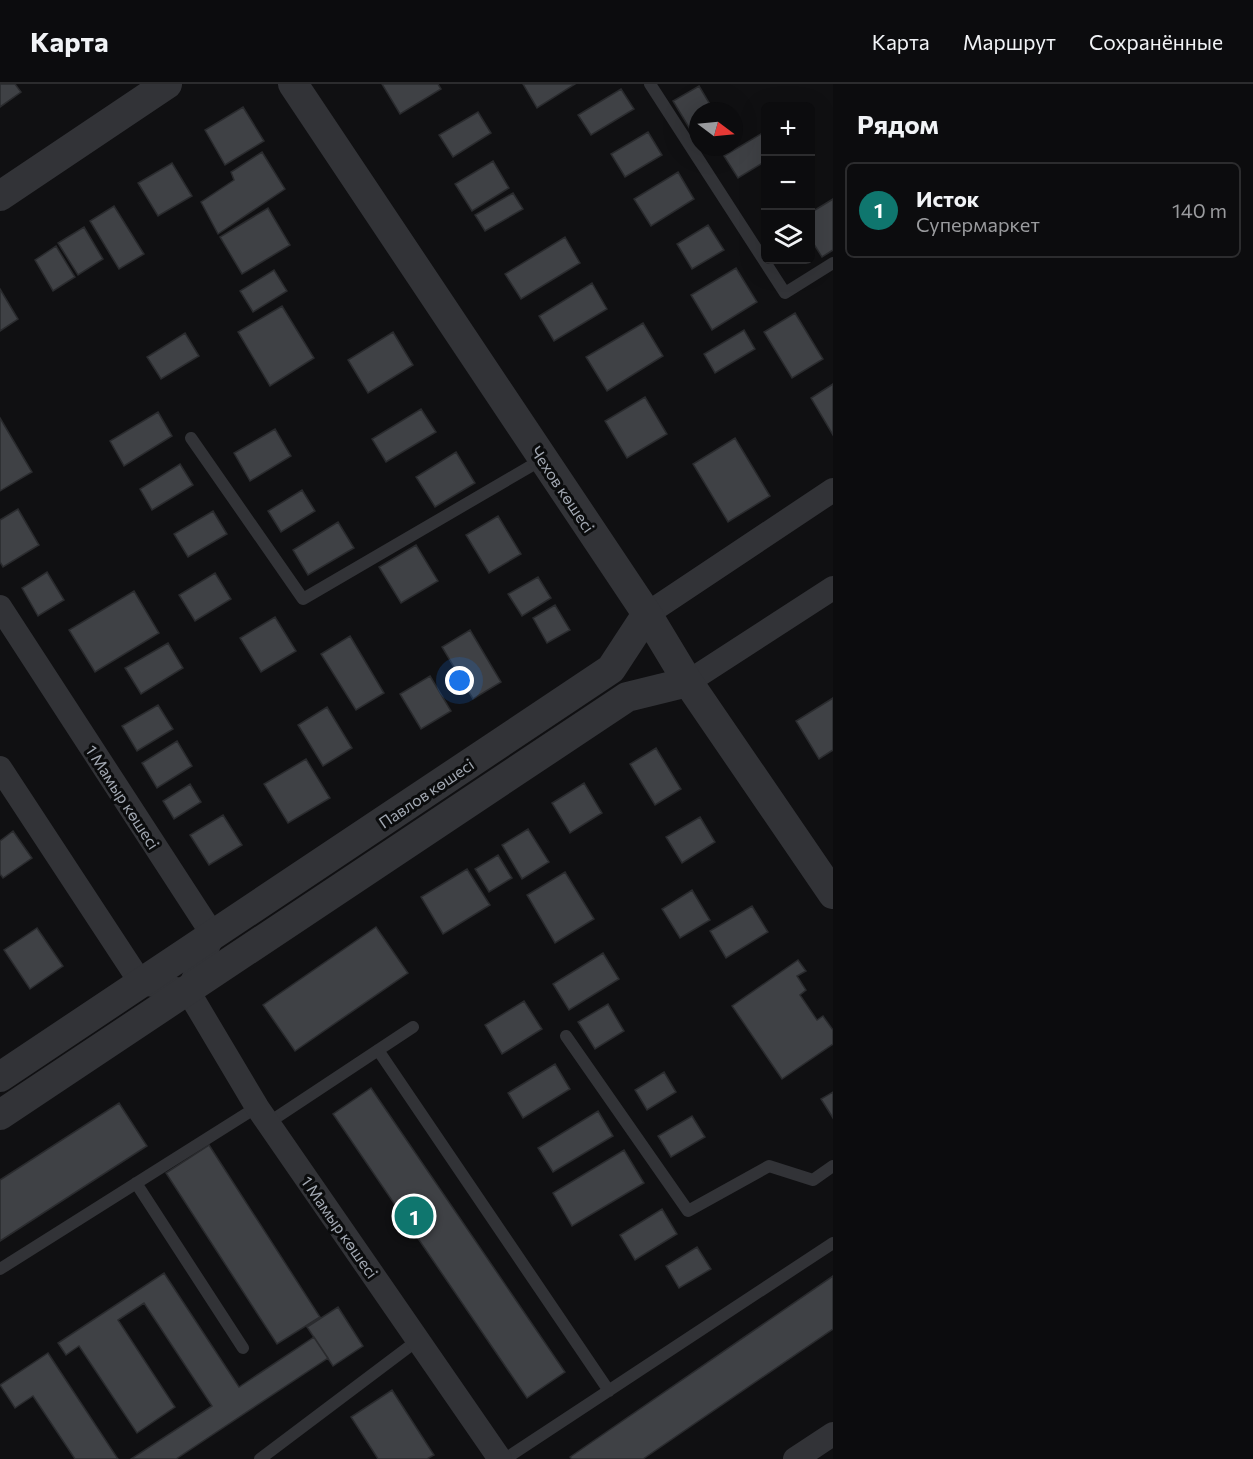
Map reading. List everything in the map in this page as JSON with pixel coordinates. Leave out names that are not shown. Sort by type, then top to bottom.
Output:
[{"type":"street","points":[[0,196],[167,84]]},
{"type":"street","name":"Чехов көшесі","points":[[293,84],[647,614],[688,682],[833,894]]},
{"type":"street","name":"Павлов көшесі","points":[[0,1077],[611,669],[647,614],[833,490]]},
{"type":"street","name":"Павлов көшесі","points":[[0,1115],[627,697],[688,682],[833,588]]},
{"type":"street","name":"1 Мамыр көшесі","points":[[0,607],[213,935]]},
{"type":"street","points":[[0,768],[141,983],[188,991],[213,935]]},
{"type":"street","name":"1 Мамыр көшесі","points":[[188,991],[263,1115],[500,1459]]},
{"type":"street","points":[[795,1459],[833,1434]]},
{"type":"lane","points":[[650,84],[785,293],[833,263]]},
{"type":"lane","points":[[191,438],[303,599],[543,459]]},
{"type":"lane","points":[[0,1269],[136,1183],[263,1115],[378,1050],[413,1027]]},
{"type":"lane","points":[[566,1036],[687,1211],[769,1166],[813,1180],[833,1166]]},
{"type":"lane","points":[[378,1050],[609,1391]]},
{"type":"lane","points":[[136,1183],[243,1348]]},
{"type":"lane","points":[[506,1459],[833,1243]]},
{"type":"lane","points":[[261,1459],[418,1340]]},
{"type":"building","points":[[0,84],[15,84],[21,92],[0,107]]},
{"type":"building","points":[[382,84],[438,84],[441,89],[400,114]]},
{"type":"building","points":[[523,84],[575,84],[537,108]]},
{"type":"building","points":[[699,86],[709,102],[689,102],[689,127],[673,101]]},
{"type":"building","points":[[621,89],[634,109],[591,135],[578,115]]},
{"type":"building","points":[[243,107],[264,141],[225,165],[205,130]]},
{"type":"building","points":[[478,112],[491,133],[453,157],[439,135]]},
{"type":"building","points":[[648,132],[662,155],[625,177],[611,154]]},
{"type":"building","points":[[761,134],[761,164],[738,178],[724,156],[743,156],[743,145]]},
{"type":"building","points":[[262,152],[285,189],[218,234],[201,202],[234,180],[231,172]]},
{"type":"building","points":[[493,161],[509,188],[472,211],[455,184]]},
{"type":"building","points":[[172,163],[192,196],[158,216],[138,183]]},
{"type":"building","points":[[678,172],[694,199],[651,226],[634,199]]},
{"type":"building","points":[[513,193],[523,209],[485,231],[475,215]]},
{"type":"building","points":[[833,199],[833,250],[822,257],[815,246],[815,210]]},
{"type":"building","points":[[114,206],[144,254],[119,269],[90,221]]},
{"type":"building","points":[[268,208],[290,245],[242,274],[220,237]]},
{"type":"building","points":[[708,225],[724,250],[692,269],[677,244]]},
{"type":"building","points":[[84,227],[103,259],[78,275],[58,243]]},
{"type":"building","points":[[565,237],[580,263],[521,299],[505,274]]},
{"type":"building","points":[[56,246],[75,277],[53,291],[35,260]]},
{"type":"building","points":[[736,268],[757,302],[712,330],[691,295]]},
{"type":"building","points":[[274,270],[287,291],[253,312],[240,291]]},
{"type":"building","points":[[592,283],[607,309],[554,341],[539,316]]},
{"type":"building","points":[[0,289],[18,319],[0,331]]},
{"type":"building","points":[[282,306],[314,358],[270,386],[238,332]]},
{"type":"building","points":[[795,313],[823,359],[792,378],[764,332]]},
{"type":"building","points":[[643,323],[663,356],[607,391],[586,357]]},
{"type":"building","points":[[744,330],[755,349],[715,373],[704,354]]},
{"type":"building","points":[[393,332],[413,365],[368,393],[348,360]]},
{"type":"building","points":[[185,333],[199,356],[161,379],[147,357]]},
{"type":"building","points":[[833,384],[833,435],[811,398]]},
{"type":"building","points":[[645,397],[667,434],[627,458],[605,421]]},
{"type":"building","points":[[421,409],[436,432],[386,462],[372,439]]},
{"type":"building","points":[[158,412],[172,436],[124,466],[110,441]]},
{"type":"building","points":[[0,418],[32,472],[0,491]]},
{"type":"building","points":[[275,429],[291,456],[250,481],[234,453]]},
{"type":"building","points":[[735,438],[770,496],[728,522],[693,464]]},
{"type":"building","points":[[456,452],[475,483],[435,507],[416,477]]},
{"type":"building","points":[[180,464],[193,485],[152,510],[140,489]]},
{"type":"building","points":[[302,490],[315,511],[281,532],[268,511]]},
{"type":"building","points":[[18,509],[39,545],[3,567],[0,562],[0,520]]},
{"type":"building","points":[[213,511],[227,534],[188,557],[174,534]]},
{"type":"building","points":[[498,516],[521,554],[489,573],[466,535]]},
{"type":"building","points":[[338,522],[354,548],[308,575],[293,550]]},
{"type":"building","points":[[416,545],[438,581],[401,603],[379,567]]},
{"type":"building","points":[[47,572],[64,600],[38,616],[22,588]]},
{"type":"building","points":[[215,573],[231,599],[195,621],[179,595]]},
{"type":"building","points":[[538,577],[551,598],[522,616],[508,594]]},
{"type":"building","points":[[134,591],[159,633],[95,672],[69,630]]},
{"type":"building","points":[[555,605],[570,630],[547,643],[533,618]]},
{"type":"building","points":[[275,617],[296,651],[261,672],[240,638]]},
{"type":"building","points":[[470,630],[501,682],[473,699],[442,647]]},
{"type":"building","points":[[350,636],[384,693],[356,710],[321,654]]},
{"type":"building","points":[[168,643],[183,668],[141,694],[125,668]]},
{"type":"building","points":[[430,676],[451,711],[421,729],[400,694]]},
{"type":"building","points":[[833,698],[833,750],[819,759],[796,721]]},
{"type":"building","points":[[158,705],[173,729],[137,751],[122,726]]},
{"type":"building","points":[[327,707],[352,748],[323,766],[298,725]]},
{"type":"building","points":[[177,741],[192,766],[157,788],[142,763]]},
{"type":"building","points":[[656,748],[681,789],[655,805],[630,764]]},
{"type":"building","points":[[306,759],[330,798],[288,823],[264,784]]},
{"type":"building","points":[[584,783],[602,813],[570,833],[552,803]]},
{"type":"building","points":[[190,784],[201,802],[174,819],[163,801]]},
{"type":"building","points":[[223,815],[242,845],[209,865],[190,835]]},
{"type":"building","points":[[700,817],[715,842],[682,863],[666,837]]},
{"type":"building","points":[[528,829],[549,862],[522,879],[502,845]]},
{"type":"building","points":[[13,831],[32,858],[3,878],[0,874],[0,841]]},
{"type":"building","points":[[498,855],[512,878],[489,892],[475,869]]},
{"type":"building","points":[[467,869],[490,905],[443,934],[421,897]]},
{"type":"building","points":[[565,872],[594,919],[555,943],[527,895]]},
{"type":"building","points":[[692,890],[710,920],[680,938],[662,909]]},
{"type":"building","points":[[752,906],[768,932],[726,958],[710,931]]},
{"type":"building","points":[[376,927],[408,973],[295,1051],[263,1005]]},
{"type":"building","points":[[37,928],[63,966],[30,989],[4,950]]},
{"type":"building","points":[[603,953],[619,979],[569,1010],[553,984]]},
{"type":"building","points":[[798,960],[806,971],[797,976],[806,990],[800,995],[817,1020],[823,1016],[833,1030],[833,1044],[782,1079],[732,1006]]},
{"type":"building","points":[[524,1001],[542,1029],[502,1054],[485,1025]]},
{"type":"building","points":[[608,1004],[624,1031],[595,1049],[578,1022]]},
{"type":"building","points":[[555,1064],[570,1089],[523,1118],[508,1093]]},
{"type":"building","points":[[664,1072],[676,1092],[647,1110],[635,1090]]},
{"type":"building","points":[[371,1088],[565,1372],[527,1398],[333,1114]]},
{"type":"building","points":[[833,1092],[833,1118],[821,1099]]},
{"type":"building","points":[[119,1103],[147,1146],[0,1241],[0,1180]]},
{"type":"building","points":[[598,1111],[613,1136],[553,1172],[538,1148]]},
{"type":"building","points":[[692,1116],[705,1137],[671,1157],[658,1136]]},
{"type":"building","points":[[209,1145],[320,1317],[277,1344],[166,1173]]},
{"type":"building","points":[[624,1150],[644,1183],[572,1226],[553,1193]]},
{"type":"building","points":[[662,1209],[677,1234],[635,1260],[620,1235]]},
{"type":"building","points":[[697,1247],[711,1269],[679,1288],[666,1266]]},
{"type":"building","points":[[164,1273],[239,1387],[314,1337],[328,1358],[176,1459],[131,1459],[212,1406],[144,1303],[118,1320],[175,1407],[137,1433],[79,1346],[66,1355],[58,1343]]},
{"type":"building","points":[[833,1276],[833,1329],[643,1459],[572,1459],[570,1457]]},
{"type":"building","points":[[338,1307],[363,1346],[333,1366],[307,1327]]},
{"type":"building","points":[[48,1353],[118,1459],[75,1459],[33,1396],[15,1408],[0,1385]]},
{"type":"building","points":[[392,1390],[434,1455],[427,1459],[378,1459],[351,1417]]},
{"type":"place","name":"Исток","points":[[414,1216]]}]
